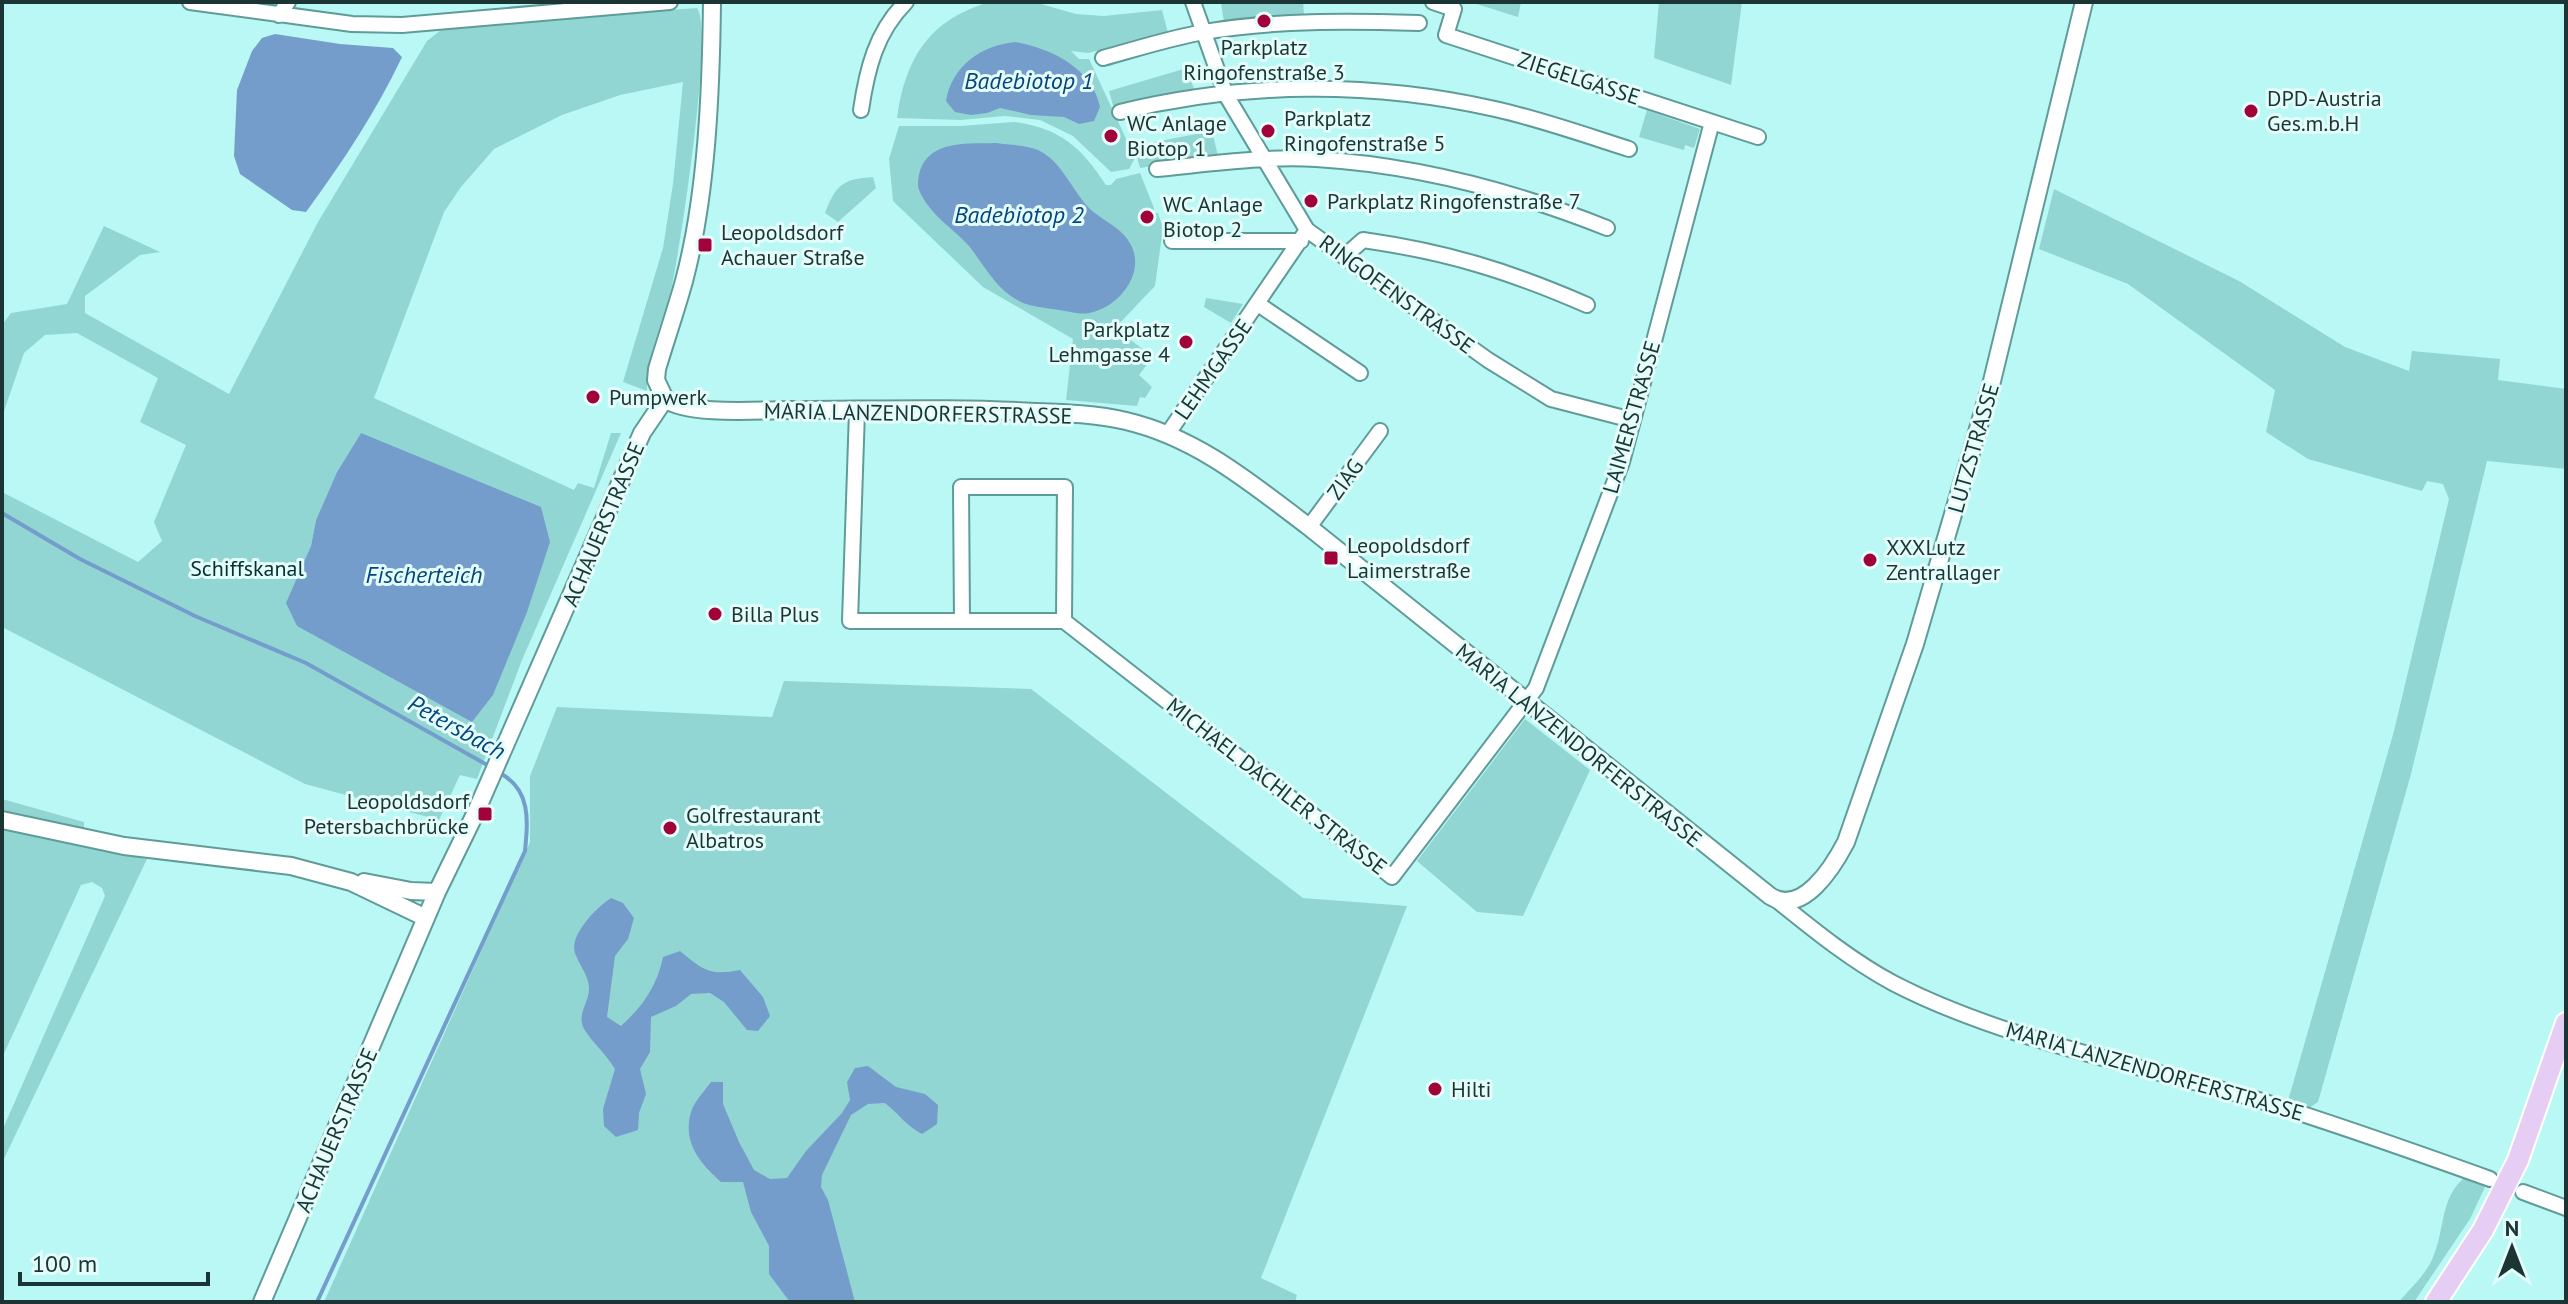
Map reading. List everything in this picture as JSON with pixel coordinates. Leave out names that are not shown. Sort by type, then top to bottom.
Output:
[{"type":"main road","points":[[2436,1302],[2483,1230],[2518,1160],[2566,1023]]},
{"type":"street","points":[[190,2],[352,24],[402,25],[670,2]]},
{"type":"street","points":[[279,15],[288,2]]},
{"type":"street","points":[[665,399],[656,380],[657,369],[684,279],[699,197],[711,68],[712,2]]},
{"type":"street","points":[[861,110],[873,54],[892,16],[906,2]]},
{"type":"street","name":"RINGOFENSTRASSE","points":[[1193,2],[1226,95],[1304,236],[1345,256],[1488,360],[1551,399],[1632,420]]},
{"type":"street","name":"ZIEGELGASSE","points":[[1433,2],[1454,9],[1446,35],[1758,137]]},
{"type":"street","name":"LUTZSTRASSE","points":[[1779,902],[1801,897],[1835,862],[1858,810],[1910,656],[1992,381],[2084,2]]},
{"type":"street","points":[[1103,58],[1202,32],[1296,23],[1419,23]]},
{"type":"street","points":[[1120,112],[1147,105],[1226,95],[1330,87],[1392,91],[1494,109],[1629,149]]},
{"type":"street","name":"LAIMERSTRASSE","points":[[1526,702],[1536,688],[1622,462],[1712,122]]},
{"type":"street","points":[[1157,169],[1264,159],[1315,159],[1393,168],[1507,192],[1607,228]]},
{"type":"street","points":[[1172,241],[1304,236]]},
{"type":"street","name":"LEHMGASSE","points":[[1167,435],[1304,236]]},
{"type":"street","points":[[1345,256],[1363,240],[1410,247],[1506,272],[1587,305]]},
{"type":"street","name":"LEHMGASSE","points":[[1258,304],[1360,373]]},
{"type":"street","name":"MARIA LANZENDORFERSTRASSE","points":[[665,399],[702,409],[989,409],[1078,414],[1126,421],[1203,450],[1309,527],[1727,863],[1848,955],[1881,975],[1945,1006],[2050,1042],[2257,1100],[2490,1179]]},
{"type":"street","name":"ACHAUERSTRASSE","points":[[262,1302],[437,892],[500,759],[642,433],[665,399]]},
{"type":"street","points":[[857,411],[850,621],[962,621],[1064,621],[1065,487],[961,487],[962,621]]},
{"type":"street","name":"ZIAG","points":[[1309,527],[1380,431]]},
{"type":"street","name":"MICHAEL DACHLER STRASSE","points":[[1064,621],[1392,877],[1526,702]]},
{"type":"street","points":[[2,820],[124,846],[291,866],[351,882],[426,918]]},
{"type":"street","points":[[351,882],[437,892]]},
{"type":"street","points":[[2523,1192],[2566,1208]]},
{"type":"green space","points":[[990,2],[1034,2],[1076,14],[1104,16],[1162,10],[1168,33],[1088,53],[1071,51],[1079,59],[1089,59],[1135,158],[1129,169],[1111,172],[1073,136],[1040,120],[1005,116],[961,120],[897,118],[906,77],[924,44],[951,19]]},
{"type":"green space","points":[[1303,2],[1304,15],[1224,22],[1221,3]]},
{"type":"green space","points":[[1470,2],[1521,2],[1518,17]]},
{"type":"green space","points":[[1659,2],[1742,2],[1731,85],[1654,58]]},
{"type":"green space","name":"Schiffskanal","points":[[697,8],[701,25],[701,55],[699,96],[682,229],[672,285],[649,364],[647,391],[623,382],[663,248],[683,82],[620,95],[562,115],[494,149],[444,212],[374,398],[574,490],[578,483],[594,488],[611,433],[621,433],[522,660],[477,779],[460,775],[439,820],[305,784],[2,627],[2,492],[138,562],[162,541],[154,522],[186,445],[140,422],[158,378],[77,333],[45,335],[24,353],[2,417],[2,325],[11,313],[67,304],[104,226],[160,252],[140,255],[85,296],[85,313],[229,394],[318,222],[427,41],[449,26]],"holes":[[[361,433],[286,603],[311,546],[316,520],[337,472]]]},
{"type":"green space","points":[[1187,68],[1195,92],[1114,109],[1109,91]]},
{"type":"green space","points":[[1647,110],[1700,129],[1694,148],[1685,145],[1684,150],[1639,137]]},
{"type":"green space","points":[[1014,122],[1044,129],[1068,142],[1088,160],[1106,185],[1140,173],[1154,208],[1153,213],[1158,213],[1163,228],[1155,286],[1115,328],[1153,357],[1139,375],[1152,387],[1145,398],[1140,397],[1137,406],[1066,400],[1073,339],[983,287],[893,201],[889,159],[899,126]]},
{"type":"green space","points":[[1212,131],[1218,156],[1140,168],[1134,146]]},
{"type":"green space","points":[[873,177],[876,188],[838,222],[825,213],[842,185]]},
{"type":"green space","points":[[2054,189],[2239,281],[2345,347],[2409,371],[2412,351],[2500,359],[2498,380],[2566,389],[2566,469],[2487,461],[2411,774],[2318,1102],[2309,1108],[2288,1101],[2394,731],[2449,499],[2443,484],[2427,481],[2422,491],[2308,459],[2266,432],[2275,390],[2128,284],[2039,249]]},
{"type":"green space","points":[[1206,298],[1243,304],[1231,323],[1204,307]]},
{"type":"green space","points":[[784,681],[1031,689],[1303,898],[1407,906],[1261,1278],[1297,1295],[1295,1302],[324,1302],[530,842],[530,776],[557,707],[772,717]]},
{"type":"green space","points":[[1525,719],[1590,770],[1523,916],[1477,912],[1417,861]]},
{"type":"green space","points":[[2,799],[84,822],[84,832],[2,813]]},
{"type":"green space","points":[[2,827],[147,859],[2,1163],[2,1131],[105,896],[102,888],[92,882],[81,885],[2,1058]]},
{"type":"green space","points":[[2464,1178],[2480,1181],[2485,1187],[2470,1219],[2414,1302],[2399,1302],[2430,1263],[2451,1195]]},
{"type":"water","points":[[275,34],[393,48],[402,57],[358,137],[306,212],[292,210],[240,174],[234,156],[237,90],[252,51],[262,38]]},
{"type":"water","name":"Badebiotop 1","points":[[1016,42],[1056,55],[1089,81],[1100,107],[1094,121],[1079,124],[1064,117],[1031,115],[1000,108],[971,115],[955,112],[946,101],[949,89],[962,68],[980,53]]},
{"type":"water","name":"Badebiotop 2","points":[[996,143],[1028,147],[1046,155],[1054,161],[1090,209],[1127,239],[1135,256],[1135,267],[1126,288],[1110,304],[1082,314],[1031,306],[1014,298],[992,278],[969,246],[924,200],[918,188],[918,179],[923,163],[930,155],[939,149],[961,144]]},
{"type":"water","name":"Fischerteich","points":[[361,433],[541,507],[550,542],[527,612],[493,695],[472,722],[297,626],[286,603],[311,546],[316,520],[337,472]]},
{"type":"water","points":[[611,898],[623,903],[634,918],[628,939],[615,956],[607,1017],[621,1026],[648,995],[663,957],[680,951],[713,972],[740,970],[763,997],[770,1016],[758,1031],[747,1030],[724,1002],[710,993],[691,994],[676,1006],[651,1017],[650,1052],[640,1069],[646,1094],[639,1113],[638,1130],[616,1137],[604,1126],[603,1109],[615,1069],[582,1024],[589,987],[574,946],[586,922]]},
{"type":"water","points":[[868,1066],[896,1087],[925,1094],[938,1105],[937,1124],[922,1134],[885,1103],[868,1104],[851,1115],[822,1175],[821,1187],[828,1200],[855,1302],[790,1302],[769,1274],[769,1246],[751,1212],[743,1182],[721,1182],[694,1150],[689,1131],[692,1109],[711,1082],[723,1082],[723,1104],[754,1170],[770,1179],[787,1178],[806,1151],[842,1113],[850,1100],[847,1082],[855,1068]]},
{"type":"waterway","name":"Petersbach","points":[[2,513],[80,559],[195,616],[306,663],[489,766]]},
{"type":"waterway","name":"Petersbach","points":[[317,1302],[525,851],[527,817],[522,797],[510,780],[500,773]]},
{"type":"place","name":"Parkplatz Ringofenstraße 3","points":[[1264,21]]},
{"type":"place","name":"DPD-Austria Ges.m.b.H","points":[[2251,111]]},
{"type":"place","name":"Parkplatz Ringofenstraße 5","points":[[1268,131]]},
{"type":"place","name":"WC Anlage Biotop 1","points":[[1111,136]]},
{"type":"place","name":"Parkplatz Ringofenstraße 7","points":[[1311,201]]},
{"type":"place","name":"WC Anlage Biotop 2","points":[[1147,217]]},
{"type":"place","name":"Leopoldsdorf Achauer Straße","points":[[705,245]]},
{"type":"place","name":"Parkplatz Lehmgasse 4","points":[[1186,342]]},
{"type":"place","name":"Pumpwerk","points":[[593,397]]},
{"type":"place","name":"Leopoldsdorf Laimerstraße","points":[[1331,558]]},
{"type":"place","name":"XXXLutz Zentrallager","points":[[1870,560]]},
{"type":"place","name":"Billa Plus","points":[[715,614]]},
{"type":"place","name":"Leopoldsdorf Petersbachbrücke","points":[[485,814]]},
{"type":"place","name":"Golfrestaurant Albatros","points":[[670,828]]},
{"type":"place","name":"Hilti","points":[[1435,1089]]}]
